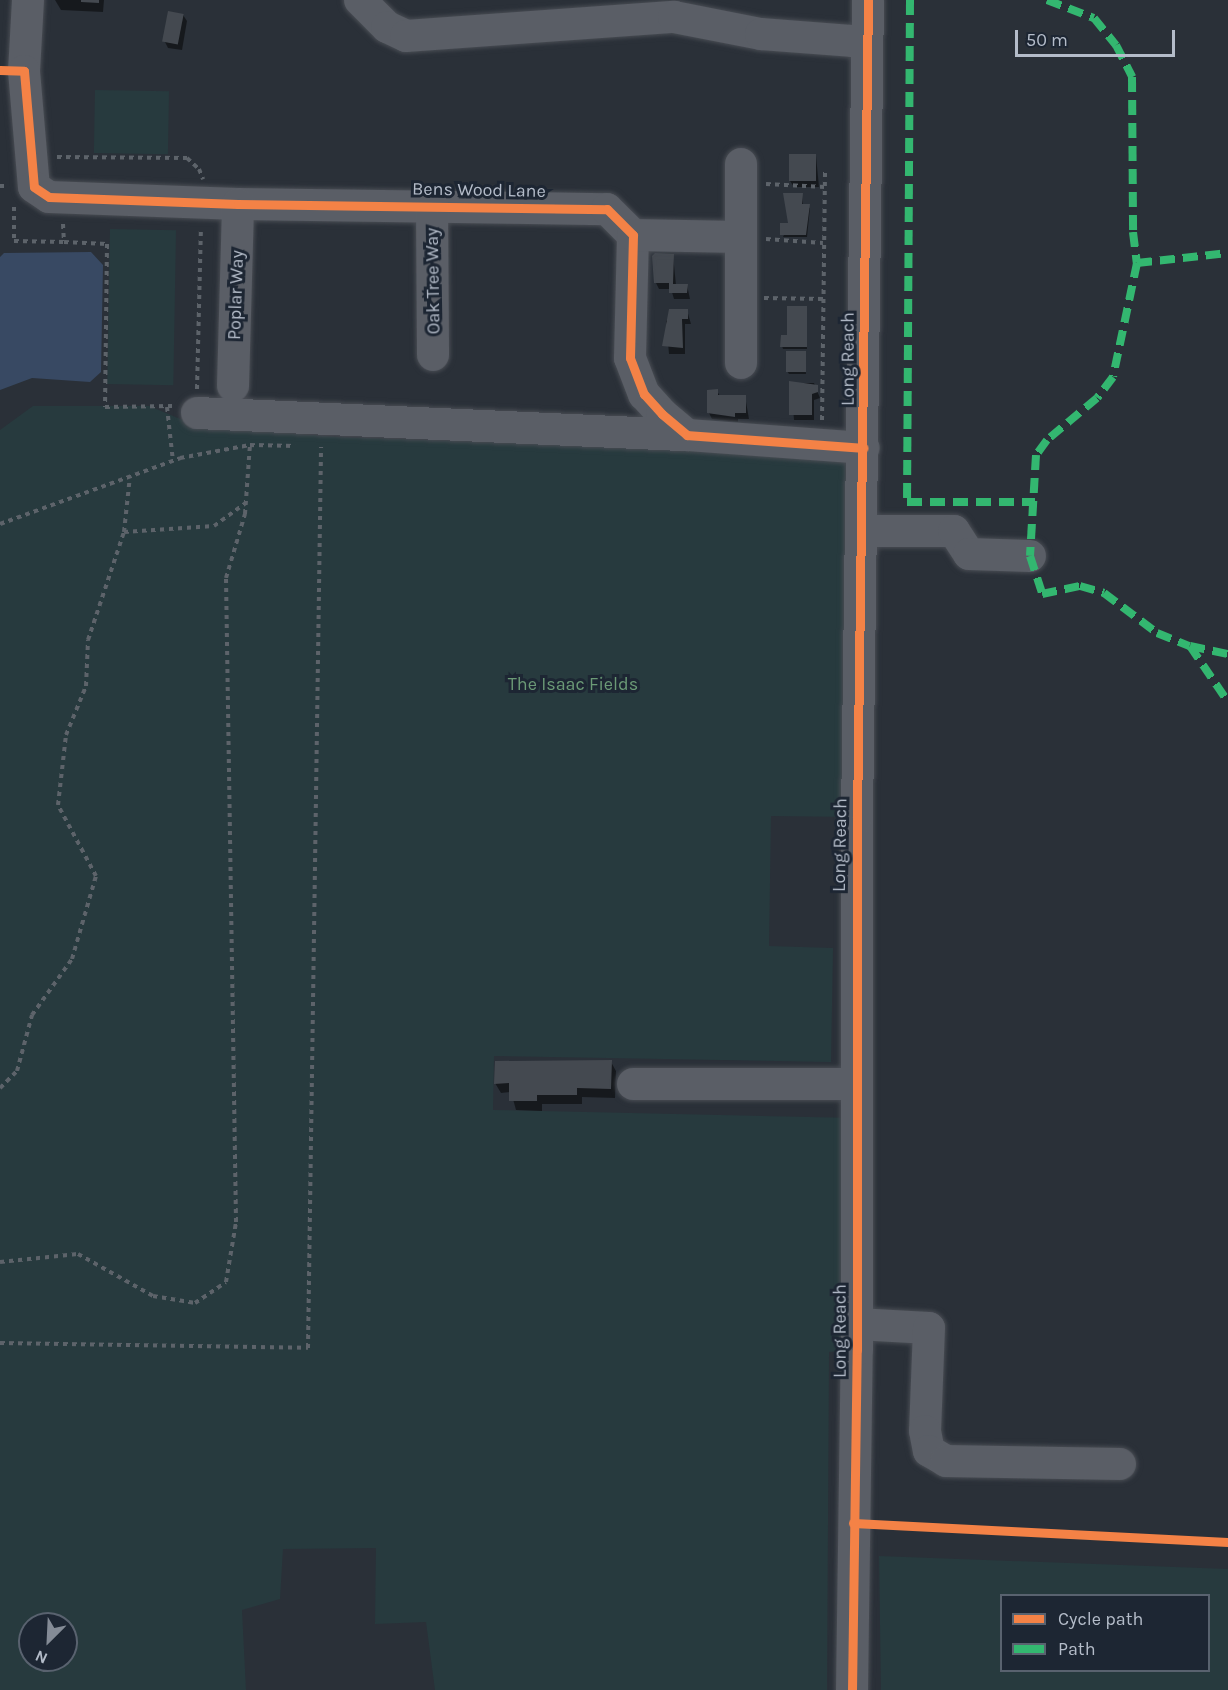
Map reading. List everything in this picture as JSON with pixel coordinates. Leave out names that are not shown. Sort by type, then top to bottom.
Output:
[{"type":"street","name":"Bens Wood Lane","points":[[28,0],[12,70],[31,156],[34,187],[49,197],[62,200],[238,204],[607,209],[633,235]]},
{"type":"street","points":[[360,0],[387,27],[406,36],[674,17],[761,34],[865,42]]},
{"type":"street","name":"Long Reach","points":[[852,1690],[857,1324],[855,1083],[864,448],[865,42],[868,0]]},
{"type":"street","points":[[741,173],[741,363]]},
{"type":"street","name":"Poplar Way","points":[[233,386],[238,204]]},
{"type":"street","name":"Oak Tree Way","points":[[432,207],[433,355]]},
{"type":"street","points":[[687,435],[644,394],[630,358],[633,235],[740,237]]},
{"type":"street","points":[[187,408],[687,435],[864,448]]},
{"type":"street","points":[[863,531],[954,531],[969,554],[1030,556]]},
{"type":"street","points":[[633,1084],[855,1083]]},
{"type":"street","points":[[857,1324],[928,1328],[925,1431],[929,1451],[946,1461],[1120,1464]]},
{"type":"path","points":[[31,156],[187,158],[199,169],[204,180],[187,408],[173,461]]},
{"type":"path","points":[[822,445],[825,170]]},
{"type":"path","points":[[741,173],[825,187]]},
{"type":"path","points":[[62,200],[64,242]]},
{"type":"path","points":[[14,207],[14,241],[107,244],[105,407],[187,408]]},
{"type":"path","points":[[740,237],[823,243]]},
{"type":"path","points":[[741,297],[824,299]]},
{"type":"path","points":[[0,1262],[78,1254],[153,1296],[195,1303],[226,1282],[236,1222],[226,578],[246,503],[250,445]]},
{"type":"path","points":[[0,524],[173,461],[250,445],[298,446]]},
{"type":"path","points":[[309,446],[333,447]]},
{"type":"path","points":[[0,1343],[308,1348],[321,447]]},
{"type":"path","points":[[0,1088],[17,1071],[32,1015],[72,959],[96,876],[58,806],[66,735],[86,686],[88,640],[124,532],[130,476]]},
{"type":"path","points":[[124,532],[214,526],[246,503]]},
{"type":"green space","points":[[95,90],[169,91],[168,154],[94,153]]},
{"type":"green space","points":[[110,229],[176,230],[173,385],[107,384]]},
{"type":"green space","name":"The Isaac Fields","points":[[33,406],[149,406],[197,426],[338,437],[849,454],[857,817],[771,816],[769,946],[833,948],[831,1062],[494,1056],[493,1110],[856,1118],[857,1350],[829,1352],[827,1690],[435,1690],[426,1622],[375,1624],[376,1548],[283,1549],[280,1599],[242,1610],[246,1690],[0,1690],[0,430]]},
{"type":"green space","points":[[879,1556],[1228,1569],[1228,1690],[881,1690]]},
{"type":"water","points":[[91,252],[103,265],[101,372],[90,382],[32,378],[0,390],[0,257],[4,253]]},
{"type":"building","points":[[81,0],[99,0],[99,3],[81,2]]},
{"type":"building","points":[[168,11],[184,14],[178,44],[162,41]]},
{"type":"building","points":[[789,154],[816,154],[816,181],[789,181]]},
{"type":"building","points":[[783,193],[803,193],[802,204],[810,204],[806,235],[780,235],[780,223],[788,223]]},
{"type":"building","points":[[655,253],[674,254],[673,284],[688,284],[687,293],[669,293],[669,283],[654,283],[652,256]]},
{"type":"building","points":[[787,306],[807,306],[807,347],[780,347],[781,335],[787,335]]},
{"type":"building","points":[[669,309],[688,309],[688,319],[682,319],[683,348],[662,346]]},
{"type":"building","points":[[786,351],[806,351],[806,372],[786,372]]},
{"type":"building","points":[[789,381],[818,385],[818,392],[812,394],[812,415],[789,415]]},
{"type":"building","points":[[718,389],[718,395],[746,395],[746,413],[735,413],[735,417],[707,413],[707,390]]},
{"type":"building","points":[[612,1060],[611,1089],[577,1088],[577,1095],[537,1095],[537,1101],[509,1101],[509,1083],[494,1084],[495,1061]]},
{"type":"marked path","points":[[910,0],[907,502],[1035,502]]},
{"type":"marked path","points":[[1047,0],[1094,18],[1116,45],[1132,77],[1133,232],[1137,263],[1113,377],[1097,398],[1047,440],[1036,455],[1030,556],[1042,594],[1080,586],[1104,593],[1157,633],[1190,646],[1228,702]]},
{"type":"marked path","points":[[1137,263],[1228,253]]},
{"type":"marked path","points":[[1190,646],[1228,654]]},
{"type":"cycle path","points":[[852,1690],[857,1350],[857,817],[868,0]]},
{"type":"cycle path","points":[[0,70],[24,71],[34,187],[49,197],[238,204],[607,209],[633,235],[630,358],[644,394],[662,414],[687,435],[864,448]]},
{"type":"cycle path","points":[[853,1523],[1228,1542]]}]
